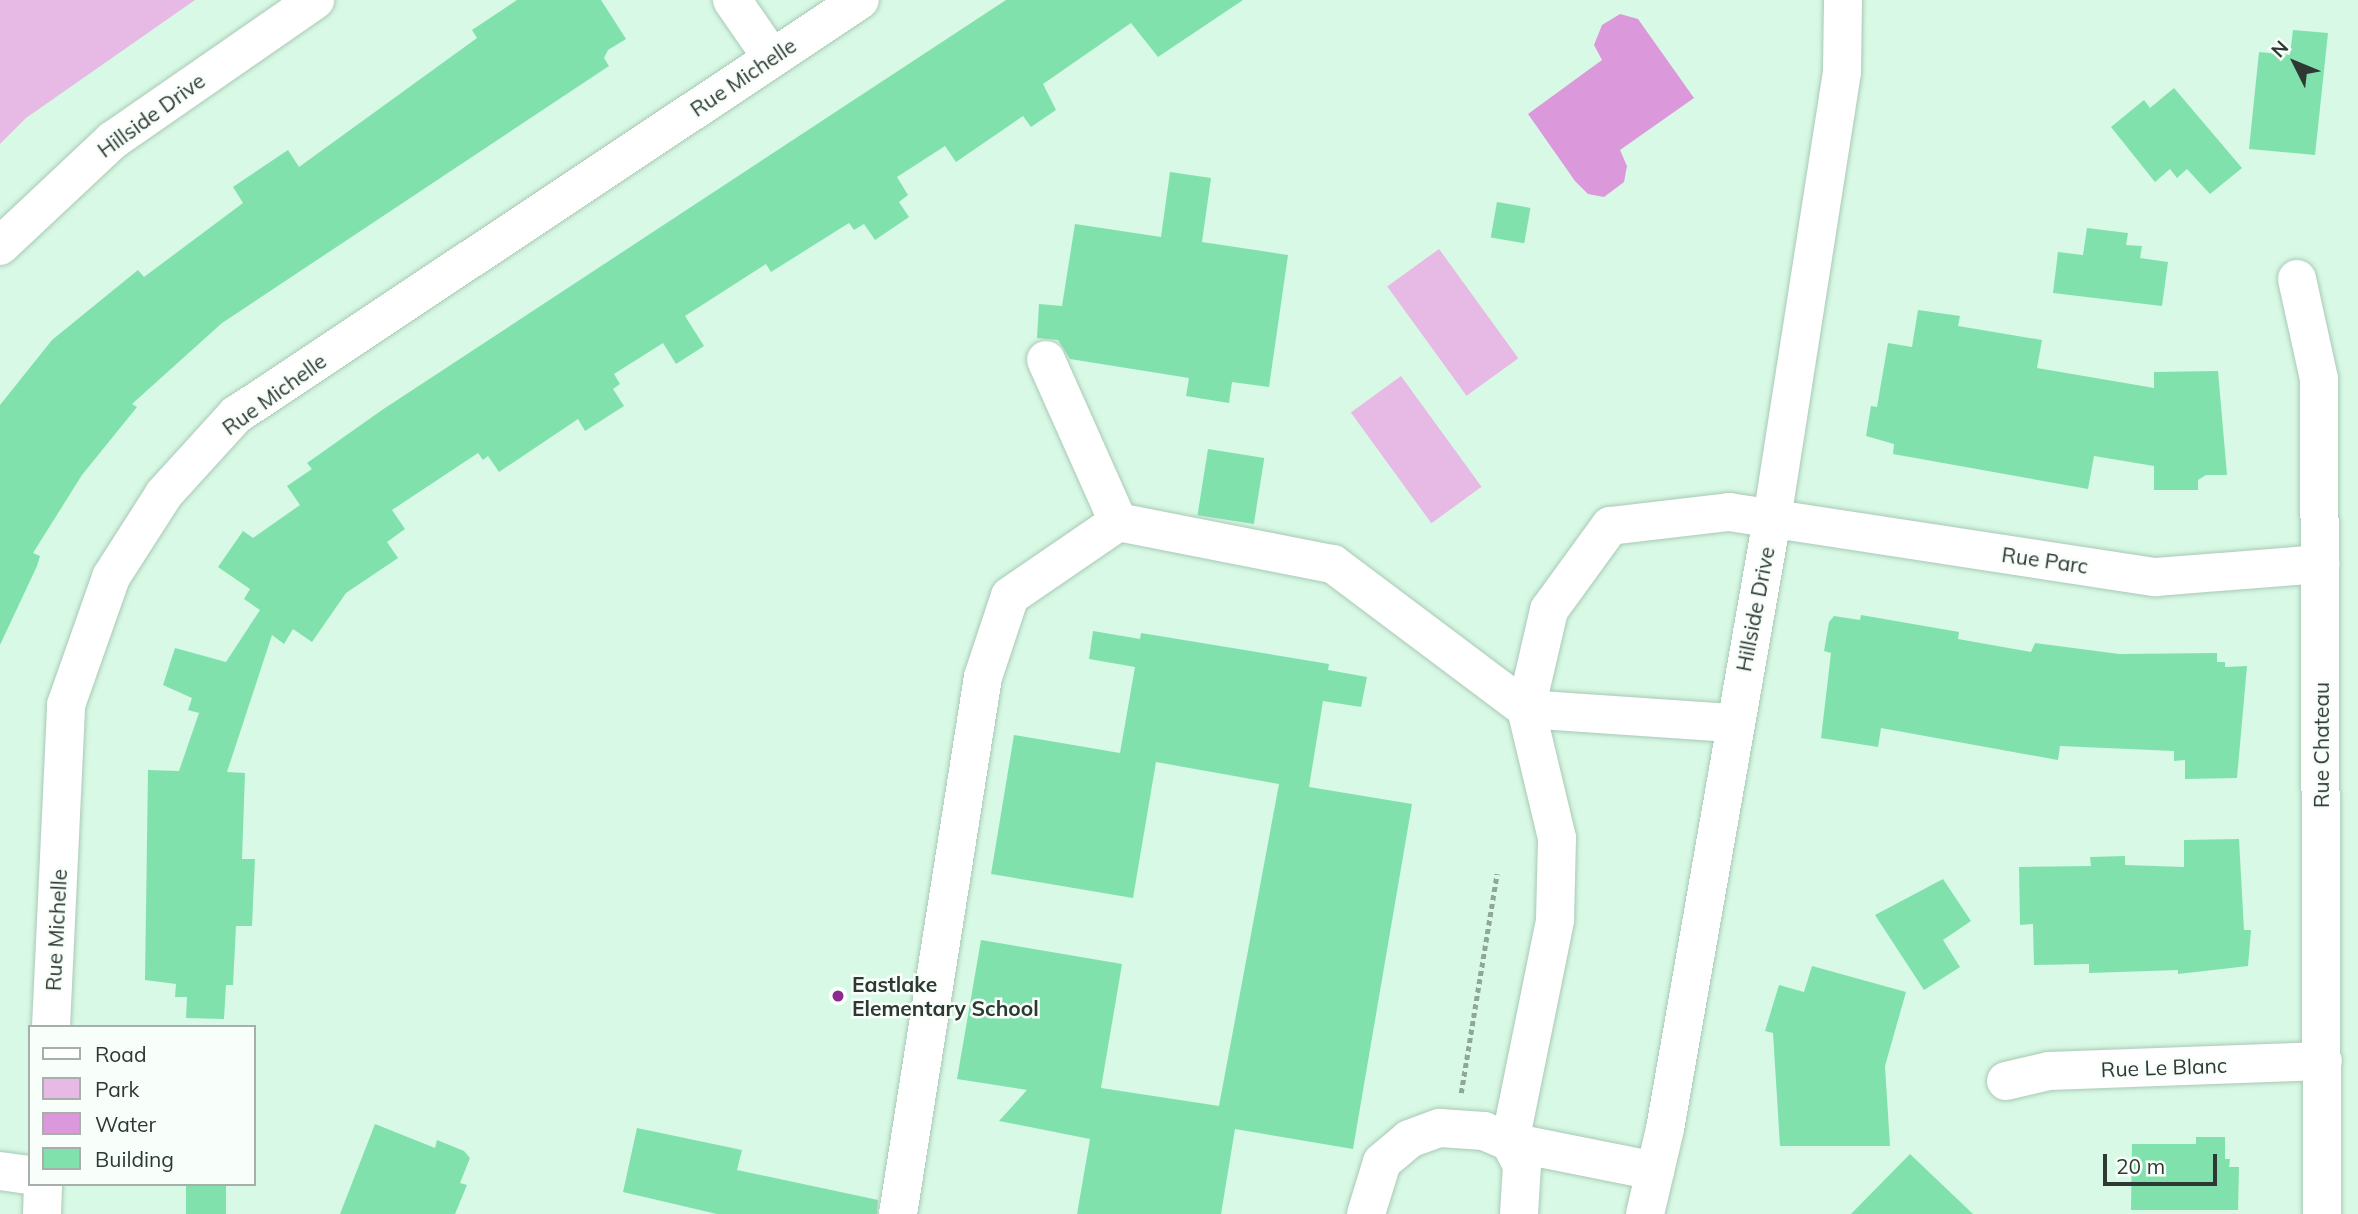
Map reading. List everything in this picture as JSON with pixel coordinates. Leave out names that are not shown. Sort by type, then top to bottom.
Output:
[{"type":"street","name":"Hillside Drive","points":[[0,246],[113,140],[315,0]]},
{"type":"street","points":[[732,0],[772,58]]},
{"type":"street","name":"Rue Michelle","points":[[51,1025],[66,705],[111,577],[164,494],[236,415],[860,0]]},
{"type":"street","name":"Hillside Drive","points":[[1645,1214],[1655,1171],[1772,519],[1842,72],[1843,0]]},
{"type":"street","name":"Rue Chateau","points":[[2297,279],[2319,379],[2322,1214]]},
{"type":"street","points":[[1046,360],[1118,522]]},
{"type":"street","name":"Rue Parc","points":[[1526,709],[1549,610],[1610,526],[1707,510],[2156,577],[2320,564]]},
{"type":"street","points":[[898,1214],[983,677],[1010,596],[1118,522],[1333,564],[1526,709],[1734,723]]},
{"type":"street","points":[[1519,1214],[1521,1165],[1510,1142],[1555,920],[1557,838],[1526,709]]},
{"type":"street","name":"Rue Le Blanc","points":[[2006,1082],[2049,1071],[2323,1061]]},
{"type":"street","points":[[1366,1214],[1382,1162],[1409,1139],[1440,1128],[1484,1131],[1510,1142],[1655,1171]]},
{"type":"street","points":[[0,1171],[28,1175]]},
{"type":"street","points":[[42,1214],[43,1186]]},
{"type":"path","points":[[1452,1099],[1460,1098],[1497,874]]},
{"type":"green space","points":[[0,0],[195,0],[26,118],[0,144]]},
{"type":"green space","points":[[1439,249],[1518,358],[1467,396],[1387,287]]},
{"type":"green space","points":[[1401,376],[1482,487],[1431,523],[1351,412]]},
{"type":"water","points":[[1620,14],[1638,19],[1694,98],[1620,150],[1627,166],[1624,182],[1604,197],[1588,194],[1575,181],[1528,114],[1602,60],[1594,45],[1602,25]]},
{"type":"building","points":[[517,0],[601,0],[626,39],[608,50],[604,58],[609,66],[222,323],[132,404],[137,407],[82,475],[33,553],[40,556],[37,566],[0,645],[0,405],[52,340],[138,270],[144,277],[243,203],[233,187],[288,150],[299,167],[477,38],[472,30]]},
{"type":"building","points":[[1006,0],[1243,0],[1158,57],[1131,23],[1043,84],[1056,110],[1031,127],[1023,116],[956,162],[945,146],[897,177],[908,195],[899,202],[909,217],[875,240],[864,224],[854,230],[849,223],[771,272],[766,264],[685,316],[704,346],[676,364],[663,343],[614,374],[620,384],[613,389],[624,406],[585,431],[578,419],[499,472],[488,456],[483,460],[478,453],[392,510],[405,529],[387,542],[398,558],[346,593],[312,642],[293,629],[284,644],[272,635],[227,772],[245,773],[242,859],[255,859],[252,926],[236,926],[233,985],[226,985],[224,1019],[186,1018],[187,997],[175,997],[176,984],[145,980],[148,770],[179,771],[199,713],[188,710],[192,698],[163,685],[175,648],[226,662],[260,610],[244,599],[250,589],[218,567],[243,531],[253,538],[300,505],[287,486],[312,469],[307,463],[382,410]]},
{"type":"building","points":[[2293,30],[2328,33],[2315,155],[2249,149],[2259,52],[2290,55]]},
{"type":"building","points":[[2174,88],[2242,168],[2210,194],[2187,169],[2177,178],[2170,169],[2155,182],[2111,127],[2144,100],[2150,108]]},
{"type":"building","points":[[1170,172],[1211,178],[1202,242],[1288,255],[1269,387],[1232,382],[1229,403],[1186,396],[1189,378],[1070,359],[1058,340],[1037,338],[1039,304],[1062,306],[1075,224],[1161,237]]},
{"type":"building","points":[[1497,202],[1530,208],[1524,243],[1491,237]]},
{"type":"building","points":[[2087,228],[2128,233],[2126,245],[2142,246],[2140,258],[2168,262],[2162,306],[2053,293],[2058,252],[2083,255]]},
{"type":"building","points":[[1918,310],[1960,316],[1958,326],[2042,340],[2037,368],[2154,388],[2154,372],[2218,371],[2227,475],[2206,475],[2198,480],[2198,490],[2154,490],[2154,466],[2094,456],[2088,489],[1893,454],[1894,444],[1866,436],[1871,406],[1877,407],[1888,343],[1912,347]]},
{"type":"building","points":[[1208,449],[1264,458],[1254,524],[1198,515]]},
{"type":"building","points":[[1861,615],[1959,632],[1958,639],[2031,652],[2035,643],[2119,654],[2217,653],[2217,662],[2225,662],[2225,667],[2247,666],[2237,778],[2185,779],[2185,760],[2174,761],[2174,751],[2060,746],[2058,760],[1881,728],[1878,747],[1821,738],[1831,653],[1824,651],[1829,622],[1834,616],[1860,620]]},
{"type":"building","points":[[1093,631],[1140,639],[1141,633],[1329,664],[1328,670],[1367,677],[1361,707],[1323,701],[1309,787],[1412,804],[1353,1149],[1235,1129],[1221,1214],[1077,1214],[1090,1139],[999,1121],[1027,1090],[957,1079],[981,940],[1122,964],[1101,1088],[1219,1106],[1279,784],[1156,762],[1133,898],[991,874],[1014,735],[1120,753],[1135,667],[1089,659]]},
{"type":"building","points":[[2239,839],[2244,930],[2251,930],[2248,966],[2178,974],[2178,970],[2089,973],[2089,964],[2034,965],[2033,924],[2020,925],[2019,867],[2091,866],[2090,857],[2125,856],[2125,865],[2184,867],[2184,840]]},
{"type":"building","points":[[1943,879],[1971,921],[1943,940],[1960,967],[1924,990],[1875,915]]},
{"type":"building","points":[[1812,966],[1906,992],[1885,1066],[1890,1146],[1780,1146],[1773,1033],[1765,1031],[1779,985],[1804,992]]},
{"type":"building","points":[[375,1124],[435,1148],[437,1140],[464,1151],[470,1158],[460,1183],[467,1185],[455,1214],[340,1214]]},
{"type":"building","points":[[637,1128],[742,1150],[737,1170],[878,1200],[877,1214],[717,1214],[623,1192]]},
{"type":"building","points":[[2196,1137],[2225,1137],[2225,1159],[2230,1159],[2229,1167],[2239,1167],[2238,1210],[2131,1210],[2132,1144],[2196,1144]]},
{"type":"building","points":[[1910,1154],[1973,1214],[1851,1214]]},
{"type":"building","points":[[186,1186],[226,1186],[226,1214],[186,1214]]},
{"type":"place","name":"Eastlake Elementary School","points":[[838,996]]}]
